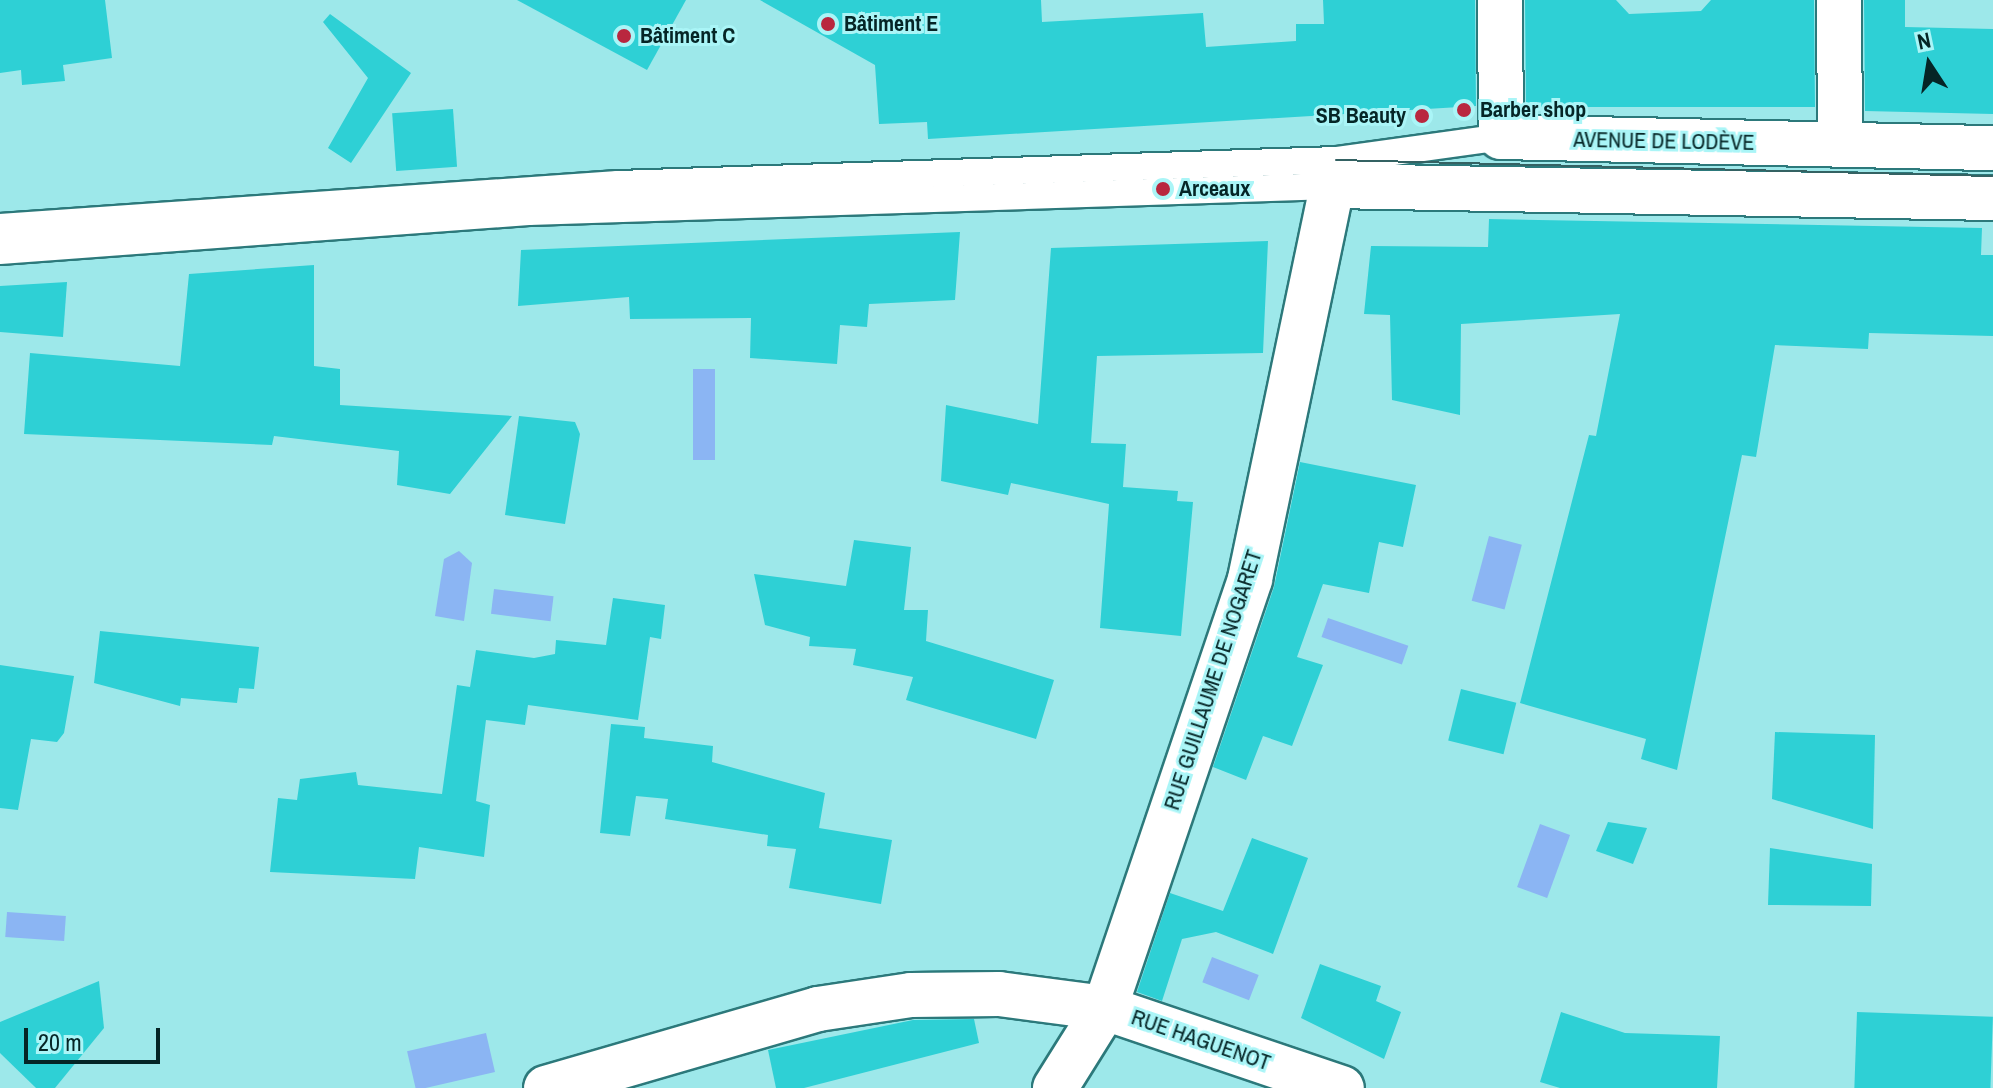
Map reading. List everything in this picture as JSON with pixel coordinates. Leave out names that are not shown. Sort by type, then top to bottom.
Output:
[{"type":"street","points":[[1500,0],[1501,137]]},
{"type":"street","points":[[1839,0],[1840,143]]},
{"type":"street","name":"AVENUE DE LODÈVE","points":[[1501,137],[1993,148]]},
{"type":"street","points":[[1334,173],[1993,198]]},
{"type":"street","name":"RUE GUILLAUME DE NOGARET","points":[[1055,1088],[1105,1008],[1250,579],[1334,173]]},
{"type":"street","name":"RUE HAGUENOT","points":[[546,1088],[818,1009],[896,997],[999,994],[1105,1008],[1342,1088]]},
{"type":"lane","name":"AVENUE DE LODÈVE","points":[[1334,173],[1501,137]]},
{"type":"lane","points":[[0,227],[650,182],[1334,173]]},
{"type":"lane","points":[[0,251],[529,212],[1334,173]]},
{"type":"water","points":[[693,369],[715,369],[715,460],[693,460]]},
{"type":"water","points":[[1489,536],[1522,545],[1505,610],[1472,601]]},
{"type":"water","points":[[459,551],[472,563],[464,621],[435,616],[444,559]]},
{"type":"water","points":[[494,589],[554,596],[551,621],[491,614]]},
{"type":"water","points":[[1328,618],[1408,646],[1402,665],[1321,637]]},
{"type":"water","points":[[1540,824],[1570,835],[1547,898],[1517,887]]},
{"type":"water","points":[[7,912],[66,916],[64,941],[5,937]]},
{"type":"water","points":[[1212,957],[1259,975],[1249,1000],[1202,982]]},
{"type":"water","points":[[486,1033],[495,1072],[416,1088],[407,1051]]},
{"type":"building","points":[[0,0],[105,0],[112,58],[63,65],[65,81],[22,85],[21,70],[0,73]]},
{"type":"building","name":"Bâtiment C","points":[[517,0],[686,0],[647,70]]},
{"type":"building","points":[[760,0],[1041,0],[1042,22],[1203,13],[1206,47],[1296,41],[1296,24],[1324,24],[1323,0],[1475,0],[1476,106],[928,139],[927,122],[879,124],[875,65]]},
{"type":"building","points":[[1525,0],[1616,0],[1629,14],[1701,11],[1711,0],[1814,0],[1815,107],[1526,107]]},
{"type":"building","points":[[1864,0],[1905,0],[1905,27],[1993,29],[1993,114],[1865,111]]},
{"type":"building","points":[[330,14],[411,73],[351,163],[328,148],[368,78],[323,22]]},
{"type":"building","points":[[453,109],[457,167],[396,171],[392,113]]},
{"type":"building","points":[[1489,219],[1982,228],[1981,255],[1993,255],[1993,336],[1869,333],[1868,349],[1775,345],[1756,457],[1742,455],[1677,770],[1641,759],[1646,739],[1520,703],[1589,435],[1596,436],[1620,314],[1461,324],[1460,415],[1392,400],[1390,315],[1364,314],[1371,246],[1488,247]]},
{"type":"building","points":[[960,232],[955,300],[869,304],[867,327],[840,325],[837,364],[750,358],[751,318],[630,319],[629,297],[518,306],[521,250]]},
{"type":"building","points":[[1268,241],[1263,353],[1097,356],[1091,443],[1126,444],[1123,487],[1178,491],[1177,501],[1193,502],[1181,636],[1100,628],[1109,504],[1011,483],[1008,495],[941,481],[946,405],[1038,424],[1051,248]]},
{"type":"building","points":[[314,265],[314,366],[340,369],[340,405],[512,416],[450,494],[397,485],[399,451],[274,436],[272,445],[24,434],[30,353],[180,366],[189,274]]},
{"type":"building","points":[[67,282],[63,337],[0,332],[0,286]]},
{"type":"building","points":[[519,416],[575,422],[580,434],[565,524],[505,515]]},
{"type":"building","points":[[1300,462],[1416,485],[1403,547],[1379,542],[1369,593],[1323,584],[1297,657],[1323,665],[1292,746],[1263,736],[1246,780],[1213,767],[1274,587]]},
{"type":"building","points":[[854,540],[911,547],[904,610],[928,610],[926,641],[1054,680],[1036,739],[906,700],[913,677],[853,665],[856,649],[809,646],[810,637],[765,625],[754,574],[846,586]]},
{"type":"building","points":[[613,598],[665,605],[661,639],[650,637],[638,720],[528,705],[525,725],[486,720],[476,801],[490,805],[484,857],[419,847],[415,879],[270,872],[278,798],[297,800],[300,779],[356,772],[358,785],[442,794],[457,685],[470,687],[476,650],[534,658],[555,654],[556,640],[606,645]]},
{"type":"building","points":[[100,631],[259,647],[254,689],[239,688],[237,703],[181,698],[180,706],[94,683]]},
{"type":"building","points":[[0,665],[74,676],[64,733],[57,742],[31,739],[18,810],[0,808]]},
{"type":"building","points":[[1461,689],[1516,703],[1503,754],[1448,740]]},
{"type":"building","points":[[611,724],[645,727],[644,738],[713,746],[712,762],[825,793],[819,828],[892,840],[881,904],[789,888],[796,849],[767,846],[768,835],[665,819],[668,799],[636,796],[630,836],[600,833]]},
{"type":"building","points":[[1775,732],[1875,735],[1873,829],[1772,799]]},
{"type":"building","points":[[1608,822],[1647,828],[1633,864],[1596,851]]},
{"type":"building","points":[[1252,838],[1308,858],[1273,954],[1216,932],[1182,939],[1162,1001],[1137,992],[1170,893],[1223,911]]},
{"type":"building","points":[[1770,848],[1872,864],[1871,906],[1768,905]]},
{"type":"building","points":[[1320,964],[1381,986],[1376,1001],[1401,1012],[1384,1059],[1301,1018]]},
{"type":"building","points":[[99,981],[104,1028],[55,1088],[36,1088],[0,1053],[0,1022]]},
{"type":"building","points":[[1561,1012],[1625,1033],[1720,1036],[1717,1088],[1560,1088],[1540,1082]]},
{"type":"building","points":[[1857,1012],[1993,1017],[1990,1088],[1854,1088]]},
{"type":"building","points":[[974,1019],[979,1043],[804,1088],[776,1088],[768,1050],[913,1020]]},
{"type":"tram line","points":[[1336,160],[1993,176]]},
{"type":"place","name":"Bâtiment E","points":[[828,24]]},
{"type":"place","name":"Bâtiment C","points":[[624,36]]},
{"type":"place","name":"Barber shop","points":[[1464,110]]},
{"type":"place","name":"SB Beauty","points":[[1422,116]]},
{"type":"place","name":"Arceaux","points":[[1163,189]]}]
